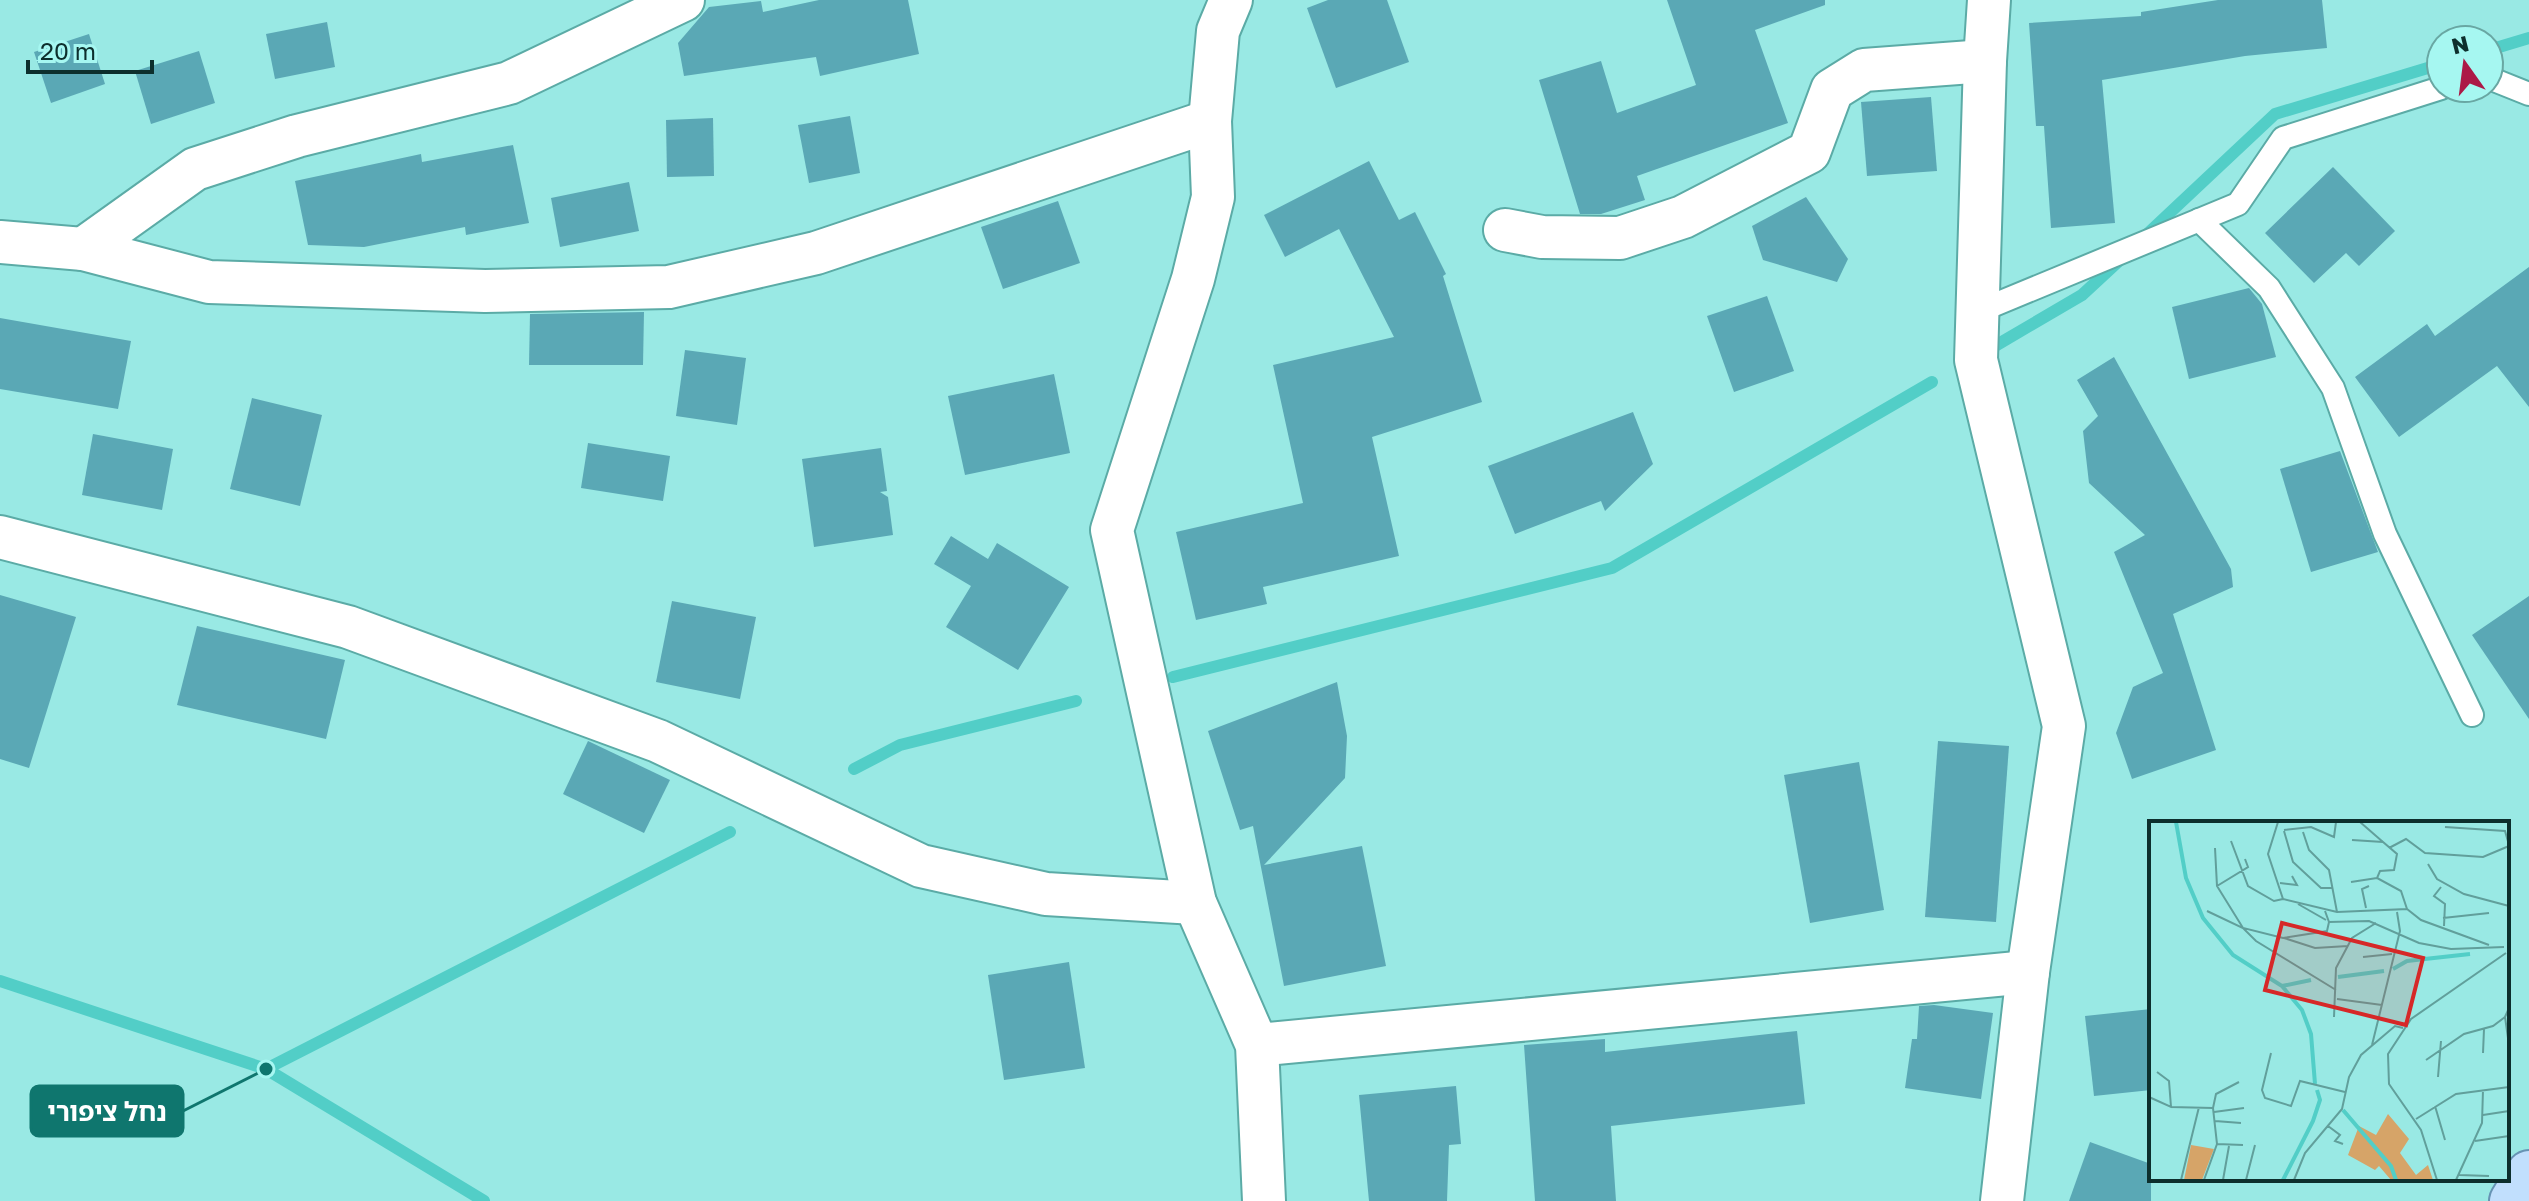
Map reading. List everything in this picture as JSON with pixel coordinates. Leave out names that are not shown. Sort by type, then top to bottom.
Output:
[{"type":"main road","points":[[2512,1201],[2529,1173]]},
{"type":"street","points":[[83,249],[195,169],[297,136],[509,83],[683,0]]},
{"type":"street","points":[[1231,0],[1218,31],[1210,121],[1213,197],[1193,279],[1112,530],[1195,903],[1257,1045],[1264,1201]]},
{"type":"street","points":[[1989,0],[1976,360],[2064,726],[2028,972],[2002,1201]]},
{"type":"street","points":[[1505,230],[1542,237],[1620,238],[1683,217],[1809,152],[1832,90],[1864,70],[1985,61]]},
{"type":"street","points":[[0,242],[83,249],[209,282],[485,291],[669,287],[816,253],[1210,121]]},
{"type":"street","points":[[0,537],[348,627],[658,741],[921,866],[1046,894],[1195,903]]},
{"type":"street","points":[[1257,1045],[2028,972]]},
{"type":"lane","points":[[2505,84],[2529,94]]},
{"type":"lane","points":[[1977,312],[2238,204],[2283,138],[2425,93]]},
{"type":"lane","points":[[2199,220],[2269,288],[2333,388],[2385,534],[2472,715]]},
{"type":"building","points":[[819,0],[908,0],[919,54],[820,76],[816,57],[684,76],[678,43],[709,7],[761,1],[763,12]]},
{"type":"building","points":[[1328,0],[1387,0],[1409,62],[1336,88],[1307,8]]},
{"type":"building","points":[[1667,0],[1825,0],[1825,5],[1755,30],[1788,123],[1637,176],[1645,200],[1601,214],[1580,214],[1539,80],[1601,61],[1617,113],[1696,85]]},
{"type":"building","points":[[2218,0],[2322,0],[2327,48],[2245,56],[2102,80],[2115,223],[2051,228],[2044,126],[2036,126],[2029,23],[2141,16],[2141,12]]},
{"type":"building","points":[[327,22],[335,67],[275,79],[266,34]]},
{"type":"building","points":[[89,34],[105,84],[51,103],[34,52]]},
{"type":"building","points":[[199,51],[215,103],[151,124],[135,71]]},
{"type":"building","points":[[1931,97],[1937,171],[1867,176],[1861,102]]},
{"type":"building","points":[[850,116],[860,173],[809,183],[798,125]]},
{"type":"building","points":[[713,118],[714,176],[667,177],[666,120]]},
{"type":"building","points":[[513,145],[529,223],[466,235],[465,227],[364,247],[308,245],[295,181],[421,154],[422,162]]},
{"type":"building","points":[[1369,161],[1399,220],[1415,212],[1446,274],[1443,276],[1482,402],[1372,437],[1399,556],[1263,587],[1267,604],[1196,620],[1176,532],[1303,503],[1273,365],[1394,337],[1339,229],[1285,257],[1264,215]]},
{"type":"building","points":[[2333,167],[2395,231],[2359,266],[2346,253],[2314,283],[2265,233]]},
{"type":"building","points":[[629,182],[639,231],[560,247],[551,198]]},
{"type":"building","points":[[1806,197],[1848,259],[1837,282],[1763,260],[1752,226]]},
{"type":"building","points":[[1058,201],[1080,263],[1003,289],[981,227]]},
{"type":"building","points":[[2529,267],[2529,407],[2497,366],[2399,437],[2355,377],[2427,324],[2435,336]]},
{"type":"building","points":[[2249,288],[2262,304],[2276,357],[2189,379],[2172,307]]},
{"type":"building","points":[[1767,296],[1794,371],[1734,392],[1707,316]]},
{"type":"building","points":[[644,312],[643,365],[529,365],[530,314]]},
{"type":"building","points":[[0,318],[131,341],[118,409],[0,389]]},
{"type":"building","points":[[685,350],[746,358],[737,425],[676,416]]},
{"type":"building","points":[[2114,357],[2231,569],[2233,587],[2173,614],[2216,750],[2132,779],[2116,733],[2133,687],[2163,673],[2114,552],[2145,535],[2089,483],[2083,431],[2098,416],[2077,380]]},
{"type":"building","points":[[1054,374],[1070,453],[965,475],[948,396]]},
{"type":"building","points":[[252,398],[322,415],[300,506],[230,489]]},
{"type":"building","points":[[1633,412],[1653,464],[1605,511],[1601,501],[1515,534],[1488,466]]},
{"type":"building","points":[[93,434],[173,449],[162,510],[82,495]]},
{"type":"building","points":[[588,443],[670,456],[663,501],[581,488]]},
{"type":"building","points":[[881,448],[887,491],[880,492],[888,497],[893,535],[814,547],[802,459]]},
{"type":"building","points":[[2340,451],[2378,552],[2311,572],[2280,469]]},
{"type":"building","points":[[951,536],[988,559],[997,543],[1069,587],[1018,670],[946,627],[971,586],[934,564]]},
{"type":"building","points":[[0,595],[76,617],[29,768],[0,759]]},
{"type":"building","points":[[2529,596],[2529,719],[2472,635]]},
{"type":"building","points":[[672,601],[756,617],[740,699],[656,682]]},
{"type":"building","points":[[197,626],[345,660],[326,739],[177,705]]},
{"type":"building","points":[[1337,682],[1347,736],[1345,778],[1264,865],[1362,846],[1386,966],[1284,986],[1253,826],[1240,830],[1208,731]]},
{"type":"building","points":[[588,741],[670,780],[644,833],[563,794]]},
{"type":"building","points":[[1938,741],[2009,746],[1996,922],[1925,917]]},
{"type":"building","points":[[1859,762],[1884,910],[1810,923],[1784,775]]},
{"type":"building","points":[[1069,962],[1085,1068],[1004,1080],[988,975]]},
{"type":"building","points":[[1934,1005],[1993,1013],[1981,1099],[1905,1088],[1912,1039],[1917,1039],[1919,1006]]},
{"type":"building","points":[[2149,1009],[2149,1090],[2094,1096],[2085,1016]]},
{"type":"building","points":[[1797,1031],[1805,1104],[1611,1126],[1616,1201],[1535,1201],[1524,1045],[1605,1039],[1605,1052]]},
{"type":"building","points":[[1456,1086],[1461,1144],[1449,1145],[1447,1201],[1369,1201],[1359,1095]]},
{"type":"building","points":[[2090,1142],[2149,1163],[2151,1201],[2069,1201]]},
{"type":"waterway","points":[[2505,45],[2529,38]]},
{"type":"waterway","points":[[2144,237],[2275,114],[2425,69]]},
{"type":"waterway","points":[[1995,346],[2082,295],[2122,258]]},
{"type":"waterway","points":[[1173,677],[1612,568],[1932,382]]},
{"type":"waterway","points":[[854,769],[900,745],[1076,701]]},
{"type":"waterway","points":[[266,1069],[730,832]]},
{"type":"waterway","points":[[0,981],[266,1069],[484,1201]]},
{"type":"place","name":"נחל ציפורי","points":[[266,1069]]}]
